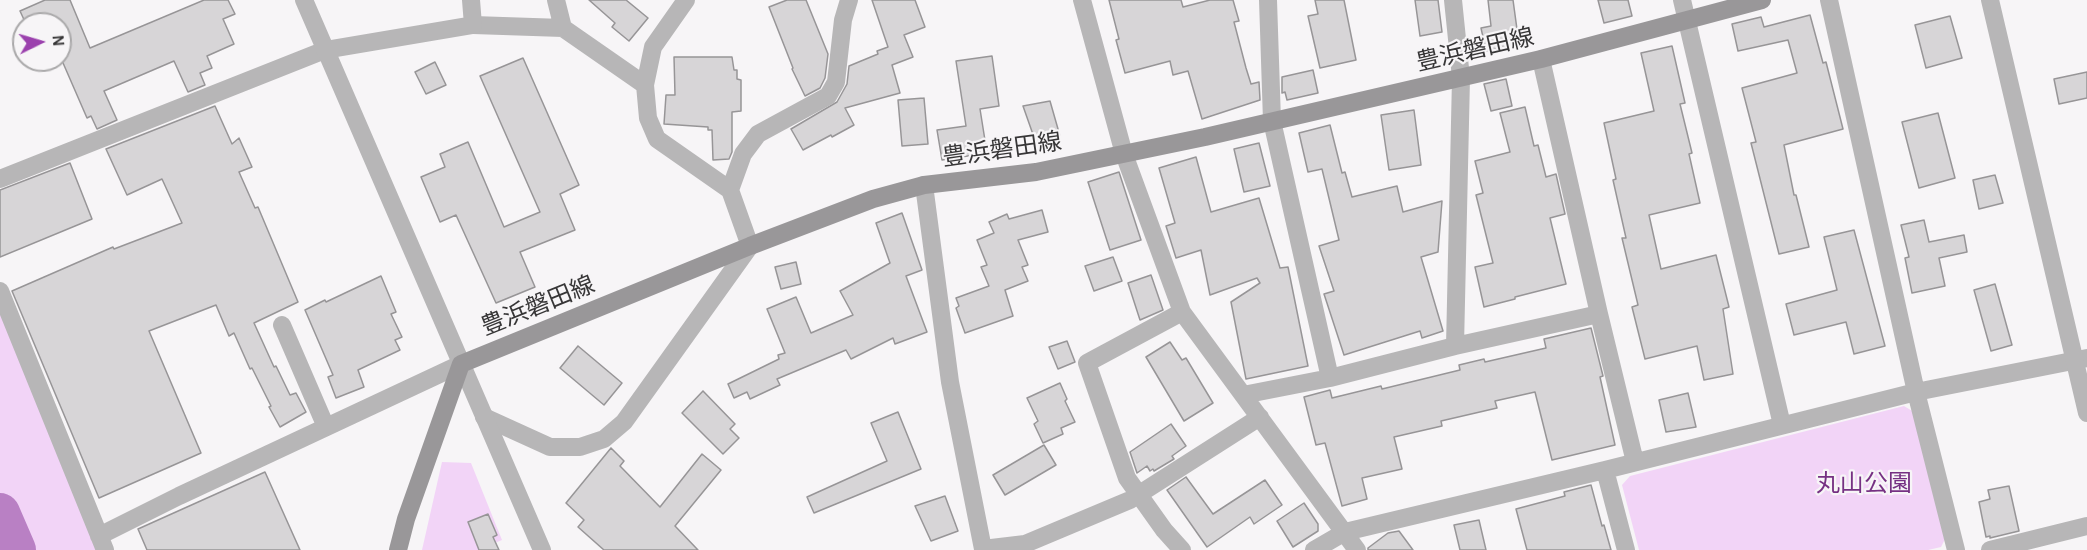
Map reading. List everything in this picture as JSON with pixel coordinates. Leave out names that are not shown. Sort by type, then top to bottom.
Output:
[{"type":"main road","name":"豊浜磐田線","points":[[398,550],[406,519],[461,364],[750,246],[873,198],[924,185],[1036,172],[1124,154],[1541,59],[1761,0]]},
{"type":"street","points":[[304,0],[542,550]]},
{"type":"street","points":[[471,0],[473,25]]},
{"type":"street","points":[[556,0],[562,28]]},
{"type":"street","points":[[484,417],[550,447],[580,447],[604,439],[624,422],[750,246],[730,190],[657,139],[648,118],[645,85],[653,47],[686,0]]},
{"type":"street","points":[[730,190],[743,154],[758,134],[828,96],[836,82],[843,20],[849,0]]},
{"type":"street","points":[[1082,0],[1124,154],[1182,312],[1357,550]]},
{"type":"street","points":[[1268,0],[1272,121],[1330,378]]},
{"type":"street","points":[[1453,0],[1461,78],[1455,346]]},
{"type":"street","points":[[1682,0],[1782,425]]},
{"type":"street","points":[[1829,0],[1916,392],[1956,550]]},
{"type":"street","points":[[1990,0],[2081,360],[2087,413]]},
{"type":"street","points":[[0,179],[326,50],[473,25],[562,28],[645,85]]},
{"type":"street","points":[[1541,59],[1635,462]]},
{"type":"street","points":[[924,185],[950,382],[983,550],[1025,544],[1130,500],[1260,417]]},
{"type":"street","points":[[0,291],[102,543],[179,496],[461,364]]},
{"type":"street","points":[[1182,312],[1087,363],[1127,478],[1164,530],[1182,550]]},
{"type":"street","points":[[1243,395],[1330,378],[1455,346],[1599,314]]},
{"type":"street","points":[[282,325],[326,427]]},
{"type":"street","points":[[1314,550],[1344,532],[1605,470],[1916,392],[2081,360]]},
{"type":"street","points":[[1605,470],[1626,550]]},
{"type":"street","points":[[1990,550],[2087,526]]},
{"type":"green space","points":[[0,301],[99,550],[0,550]]},
{"type":"green space","name":"丸山公園","points":[[1904,406],[1914,412],[1946,537],[1941,547],[1928,550],[1639,550],[1622,485],[1630,476]]},
{"type":"green space","points":[[442,462],[471,463],[502,540],[478,550],[422,550]]},
{"type":"building","points":[[45,0],[70,0],[90,48],[204,0],[228,0],[235,14],[223,19],[234,44],[207,56],[212,68],[200,73],[205,85],[188,92],[174,61],[104,91],[117,120],[97,129],[91,116],[87,118],[67,72],[72,72],[72,12],[20,11]]},
{"type":"building","points":[[589,0],[626,0],[648,18],[629,41],[612,27],[615,23]]},
{"type":"building","points":[[787,0],[806,0],[828,54],[825,78],[820,88],[805,96],[792,69],[769,7]]},
{"type":"building","points":[[872,0],[915,0],[925,27],[904,35],[913,57],[892,65],[900,93],[845,108],[854,125],[803,150],[791,129],[837,102],[847,84],[849,66],[878,54],[877,51],[888,47]]},
{"type":"building","points":[[1109,0],[1181,0],[1183,7],[1210,0],[1233,0],[1239,21],[1234,22],[1246,68],[1251,84],[1259,82],[1260,100],[1202,119],[1188,71],[1173,75],[1170,61],[1125,73]]},
{"type":"building","points":[[1315,0],[1344,0],[1356,60],[1320,68],[1308,16],[1318,14]]},
{"type":"building","points":[[1415,0],[1438,0],[1442,32],[1420,36]]},
{"type":"building","points":[[1488,0],[1513,0],[1519,44],[1486,51],[1481,28],[1491,26]]},
{"type":"building","points":[[1598,0],[1628,0],[1632,16],[1604,23]]},
{"type":"building","points":[[1810,15],[1823,63],[1826,62],[1843,129],[1784,145],[1794,195],[1796,195],[1809,247],[1779,254],[1751,143],[1756,142],[1742,88],[1797,73],[1788,40],[1738,51],[1732,24],[1761,17],[1764,27]]},
{"type":"building","points":[[1950,16],[1962,58],[1926,68],[1915,25]]},
{"type":"building","points":[[1672,46],[1685,103],[1680,104],[1692,153],[1689,154],[1700,203],[1649,215],[1661,269],[1716,255],[1729,307],[1723,309],[1733,374],[1704,380],[1697,346],[1645,359],[1632,307],[1638,305],[1622,238],[1626,238],[1613,180],[1616,179],[1604,123],[1654,111],[1641,53]]},
{"type":"building","points":[[992,56],[999,106],[980,109],[987,153],[942,160],[937,130],[966,126],[956,61]]},
{"type":"building","points":[[674,57],[732,57],[734,70],[737,70],[737,79],[741,80],[741,111],[732,112],[732,152],[729,159],[713,160],[712,130],[708,130],[708,127],[664,124],[666,95],[675,95]]},
{"type":"building","points":[[523,58],[579,185],[560,194],[575,230],[520,252],[535,287],[496,303],[456,215],[440,222],[421,177],[445,167],[440,154],[468,142],[504,227],[540,212],[480,76]]},
{"type":"building","points":[[435,62],[446,85],[426,94],[415,72]]},
{"type":"building","points":[[1313,70],[1318,93],[1287,100],[1285,92],[1282,93],[1282,77]]},
{"type":"building","points":[[2087,72],[2087,98],[2059,104],[2054,79]]},
{"type":"building","points":[[1506,79],[1512,106],[1491,111],[1484,84]]},
{"type":"building","points":[[924,98],[928,144],[902,146],[898,100]]},
{"type":"building","points":[[1050,101],[1060,136],[1036,143],[1023,106]]},
{"type":"building","points":[[215,106],[232,144],[239,138],[252,167],[239,172],[255,208],[258,207],[298,302],[254,323],[290,395],[296,393],[306,412],[280,427],[234,333],[229,336],[216,305],[149,331],[201,453],[99,498],[12,291],[113,247],[114,249],[182,223],[162,179],[127,195],[106,149]]},
{"type":"building","points":[[1525,107],[1534,146],[1538,145],[1546,177],[1556,174],[1565,214],[1550,218],[1566,284],[1484,307],[1475,267],[1493,263],[1476,195],[1483,193],[1475,161],[1510,152],[1500,113]]},
{"type":"building","points":[[1414,110],[1421,165],[1389,170],[1381,115]]},
{"type":"building","points":[[1938,113],[1955,178],[1919,188],[1902,122]]},
{"type":"building","points":[[1330,125],[1342,173],[1345,172],[1352,197],[1397,186],[1403,212],[1442,201],[1438,252],[1421,257],[1443,331],[1422,338],[1420,331],[1344,355],[1324,294],[1334,291],[1319,246],[1339,240],[1322,169],[1308,172],[1299,133]]},
{"type":"building","points":[[1259,143],[1270,186],[1244,192],[1234,149]]},
{"type":"building","points":[[1196,157],[1211,212],[1259,198],[1280,268],[1288,267],[1308,366],[1246,379],[1231,302],[1260,283],[1257,278],[1210,295],[1201,250],[1176,258],[1166,226],[1175,223],[1159,168]]},
{"type":"building","points":[[70,163],[92,219],[0,257],[0,190]]},
{"type":"building","points":[[1119,172],[1141,240],[1110,250],[1088,182]]},
{"type":"building","points":[[1995,175],[2003,203],[1979,209],[1973,180]]},
{"type":"building","points":[[1042,210],[1048,232],[1018,240],[1028,265],[1022,267],[1028,281],[1005,290],[1013,316],[965,333],[956,308],[959,306],[956,298],[989,286],[981,267],[987,265],[977,240],[994,233],[989,222],[1007,214],[1009,219]]},
{"type":"building","points":[[902,213],[922,270],[906,276],[927,332],[895,344],[893,338],[851,359],[846,350],[777,379],[780,385],[750,399],[747,392],[734,398],[728,384],[779,359],[778,355],[785,353],[767,309],[796,297],[811,333],[853,315],[840,291],[890,263],[876,223]]},
{"type":"building","points":[[1924,220],[1929,242],[1964,235],[1967,252],[1939,258],[1945,286],[1912,293],[1905,258],[1909,257],[1901,225]]},
{"type":"building","points":[[1854,230],[1885,346],[1854,354],[1846,322],[1794,335],[1786,304],[1837,290],[1824,237]]},
{"type":"building","points":[[1113,257],[1122,281],[1094,291],[1085,266]]},
{"type":"building","points":[[796,262],[801,284],[781,289],[775,267]]},
{"type":"building","points":[[1151,275],[1163,310],[1140,320],[1128,283]]},
{"type":"building","points":[[381,276],[396,312],[391,314],[402,337],[395,340],[400,350],[358,370],[364,387],[336,398],[328,377],[333,375],[305,310]]},
{"type":"building","points":[[1995,284],[2012,345],[1991,351],[1974,290]]},
{"type":"building","points":[[1591,328],[1603,376],[1600,377],[1615,445],[1552,460],[1535,392],[1495,401],[1497,408],[1441,421],[1442,426],[1394,437],[1402,469],[1362,478],[1367,499],[1342,506],[1325,443],[1316,445],[1304,397],[1330,390],[1332,398],[1381,386],[1382,389],[1460,370],[1459,365],[1484,359],[1485,362],[1546,348],[1544,339]]},
{"type":"building","points":[[1067,341],[1075,362],[1058,369],[1049,347]]},
{"type":"building","points":[[1170,342],[1182,360],[1186,358],[1213,403],[1184,421],[1146,357]]},
{"type":"building","points":[[578,346],[622,383],[604,405],[560,368]]},
{"type":"building","points":[[1060,383],[1075,422],[1061,428],[1063,434],[1043,443],[1034,424],[1038,421],[1027,398]]},
{"type":"building","points":[[703,391],[735,424],[730,429],[739,438],[723,454],[682,413]]},
{"type":"building","points":[[1688,393],[1696,427],[1666,432],[1659,400]]},
{"type":"building","points":[[898,412],[921,469],[814,513],[807,497],[887,461],[871,423]]},
{"type":"building","points":[[1171,424],[1186,446],[1172,456],[1174,459],[1154,471],[1153,469],[1150,471],[1147,466],[1137,473],[1130,452]]},
{"type":"building","points":[[1044,445],[1056,465],[1005,495],[993,475]]},
{"type":"building","points":[[611,448],[624,461],[620,466],[660,507],[702,454],[721,470],[675,526],[698,550],[604,550],[578,527],[584,520],[566,503]]},
{"type":"building","points":[[265,472],[300,550],[147,550],[138,529]]},
{"type":"building","points":[[1186,477],[1213,514],[1265,480],[1282,505],[1254,524],[1250,517],[1207,547],[1167,490]]},
{"type":"building","points":[[1591,485],[1611,550],[1527,550],[1516,509],[1565,496],[1564,492]]},
{"type":"building","points":[[2009,486],[2019,531],[1986,537],[1979,502],[1990,499],[1988,490]]},
{"type":"building","points":[[945,496],[958,531],[931,541],[915,506]]},
{"type":"building","points":[[1304,503],[1318,524],[1318,531],[1293,547],[1277,521]]},
{"type":"building","points":[[488,514],[497,535],[493,537],[499,550],[479,550],[468,522]]},
{"type":"building","points":[[1479,520],[1486,550],[1460,550],[1454,525]]},
{"type":"building","points":[[1399,531],[1413,550],[1368,550],[1388,533]]},
{"type":"waterway","points":[[0,513],[16,550]]}]
